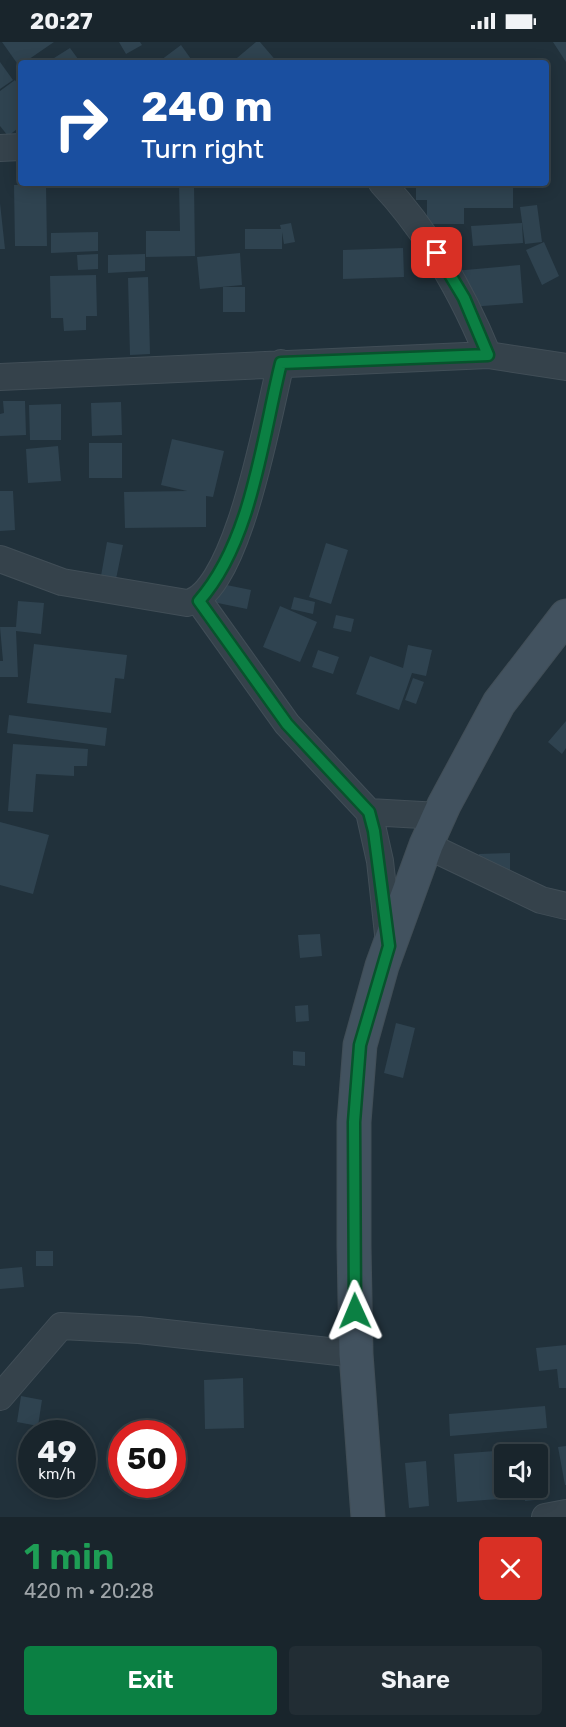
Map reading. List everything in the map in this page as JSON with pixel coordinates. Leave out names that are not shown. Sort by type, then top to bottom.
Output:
[{"type":"main road","points":[[368,1517],[356,1354],[354,1122],[360,1045],[389,946],[439,816],[499,703],[566,616]]},
{"type":"street","points":[[0,148],[18,147]]},
{"type":"street","points":[[384,186],[437,253],[464,298],[488,355]]},
{"type":"street","points":[[0,377],[488,355],[566,367]]},
{"type":"street","points":[[0,559],[62,582],[187,603],[199,601],[209,589],[245,513],[259,465],[281,363]]},
{"type":"street","points":[[199,601],[287,724],[369,812],[380,861],[389,946]]},
{"type":"street","points":[[369,812],[439,816]]},
{"type":"street","points":[[426,845],[541,900],[566,906]]},
{"type":"street","points":[[0,1397],[61,1326],[139,1330],[356,1354]]},
{"type":"street","points":[[545,1517],[566,1513]]},
{"type":"building","points":[[2,42],[54,42],[28,60],[18,60],[18,65]]},
{"type":"building","points":[[119,42],[140,42],[142,45],[126,54]]},
{"type":"building","points":[[256,42],[260,42],[275,60],[235,60]]},
{"type":"building","points":[[553,42],[566,42],[566,62]]},
{"type":"building","points":[[181,45],[191,59],[190,60],[161,60]]},
{"type":"building","points":[[70,48],[79,60],[56,60],[54,58]]},
{"type":"building","points":[[0,62],[13,80],[0,89]]},
{"type":"building","points":[[15,80],[18,84],[18,128],[8,136],[0,126],[0,91]]},
{"type":"building","points":[[14,185],[46,186],[47,246],[15,246]]},
{"type":"building","points":[[179,186],[194,186],[195,256],[146,257],[146,231],[180,231]]},
{"type":"building","points":[[416,186],[513,186],[513,208],[464,208],[464,224],[427,224],[427,200],[416,200]]},
{"type":"building","points":[[0,203],[5,249],[0,249]]},
{"type":"building","points":[[537,205],[542,242],[525,244],[520,207]]},
{"type":"building","points":[[291,223],[295,242],[284,244],[282,232],[282,249],[245,249],[245,229],[281,229],[280,225]]},
{"type":"building","points":[[522,223],[523,243],[473,246],[471,226]]},
{"type":"building","points":[[98,232],[98,251],[51,253],[51,233]]},
{"type":"building","points":[[544,242],[559,276],[542,285],[526,250]]},
{"type":"building","points":[[403,248],[404,277],[343,279],[343,250]]},
{"type":"building","points":[[240,253],[242,285],[200,289],[197,257]]},
{"type":"building","points":[[98,254],[98,269],[78,270],[77,255]]},
{"type":"building","points":[[145,254],[145,271],[108,273],[108,255]]},
{"type":"building","points":[[520,265],[523,303],[456,308],[454,271]]},
{"type":"building","points":[[96,275],[97,316],[86,316],[86,330],[64,331],[63,318],[51,318],[50,276]]},
{"type":"building","points":[[148,277],[150,354],[130,355],[128,278]]},
{"type":"building","points":[[223,287],[245,287],[245,312],[223,312]]},
{"type":"building","points":[[3,401],[25,401],[26,435],[0,436],[0,414],[4,413]]},
{"type":"building","points":[[121,402],[122,435],[92,436],[91,403]]},
{"type":"building","points":[[61,404],[61,440],[30,440],[29,405]]},
{"type":"building","points":[[172,439],[224,451],[213,497],[206,496],[206,527],[125,528],[124,492],[187,491],[161,485]]},
{"type":"building","points":[[89,443],[122,443],[122,478],[89,478]]},
{"type":"building","points":[[58,446],[61,481],[28,483],[26,449]]},
{"type":"building","points":[[0,491],[13,491],[15,530],[0,531]]},
{"type":"building","points":[[107,542],[123,545],[116,579],[101,576]]},
{"type":"building","points":[[326,543],[348,550],[331,604],[309,597]]},
{"type":"building","points":[[207,581],[251,590],[247,609],[203,600]]},
{"type":"building","points":[[294,597],[315,602],[313,614],[291,609]]},
{"type":"building","points":[[18,601],[44,603],[41,634],[16,631],[18,677],[0,677],[0,661],[3,661],[0,627],[16,627]]},
{"type":"building","points":[[280,606],[317,622],[300,662],[263,647]]},
{"type":"building","points":[[336,615],[354,619],[351,632],[333,628]]},
{"type":"building","points":[[34,644],[127,655],[124,679],[115,678],[111,713],[27,703]]},
{"type":"building","points":[[408,645],[432,650],[426,676],[412,673],[399,710],[356,694],[370,656],[403,668]]},
{"type":"building","points":[[318,650],[339,657],[333,674],[312,667]]},
{"type":"building","points":[[413,678],[424,682],[416,704],[405,700]]},
{"type":"building","points":[[9,715],[107,728],[105,746],[7,733]]},
{"type":"building","points":[[566,721],[566,748],[562,754],[548,742]]},
{"type":"building","points":[[13,744],[88,749],[87,766],[74,766],[74,776],[36,774],[33,812],[8,811]]},
{"type":"building","points":[[0,822],[49,835],[33,894],[0,885]]},
{"type":"building","points":[[510,853],[510,872],[480,872],[479,854]]},
{"type":"building","points":[[320,934],[322,956],[300,958],[298,935]]},
{"type":"building","points":[[308,1005],[309,1021],[296,1022],[295,1006]]},
{"type":"building","points":[[396,1023],[415,1028],[403,1078],[384,1073]]},
{"type":"building","points":[[293,1051],[305,1052],[305,1066],[293,1065]]},
{"type":"building","points":[[36,1251],[53,1251],[53,1266],[36,1266]]},
{"type":"building","points":[[22,1267],[24,1287],[0,1289],[0,1269]]},
{"type":"building","points":[[566,1345],[566,1388],[559,1388],[557,1369],[539,1371],[536,1348]]},
{"type":"building","points":[[243,1378],[244,1428],[205,1429],[204,1380]]},
{"type":"building","points":[[21,1396],[42,1400],[39,1420],[18,1420],[17,1422]]},
{"type":"building","points":[[545,1406],[547,1428],[450,1436],[449,1414]]},
{"type":"building","points":[[566,1446],[566,1485],[565,1485],[558,1447]]},
{"type":"building","points":[[494,1451],[494,1498],[512,1498],[457,1502],[454,1454]]},
{"type":"building","points":[[426,1461],[429,1506],[409,1508],[405,1463]]},
{"type":"building","points":[[525,1498],[545,1498],[545,1499],[525,1501]]},
{"type":"route","points":[[355,1311],[354,1122],[360,1045],[389,946],[380,861],[374,831],[369,812],[287,724],[199,601],[209,589],[229,551],[245,513],[259,465],[267,419],[281,363],[488,355],[464,298],[437,253]]}]
